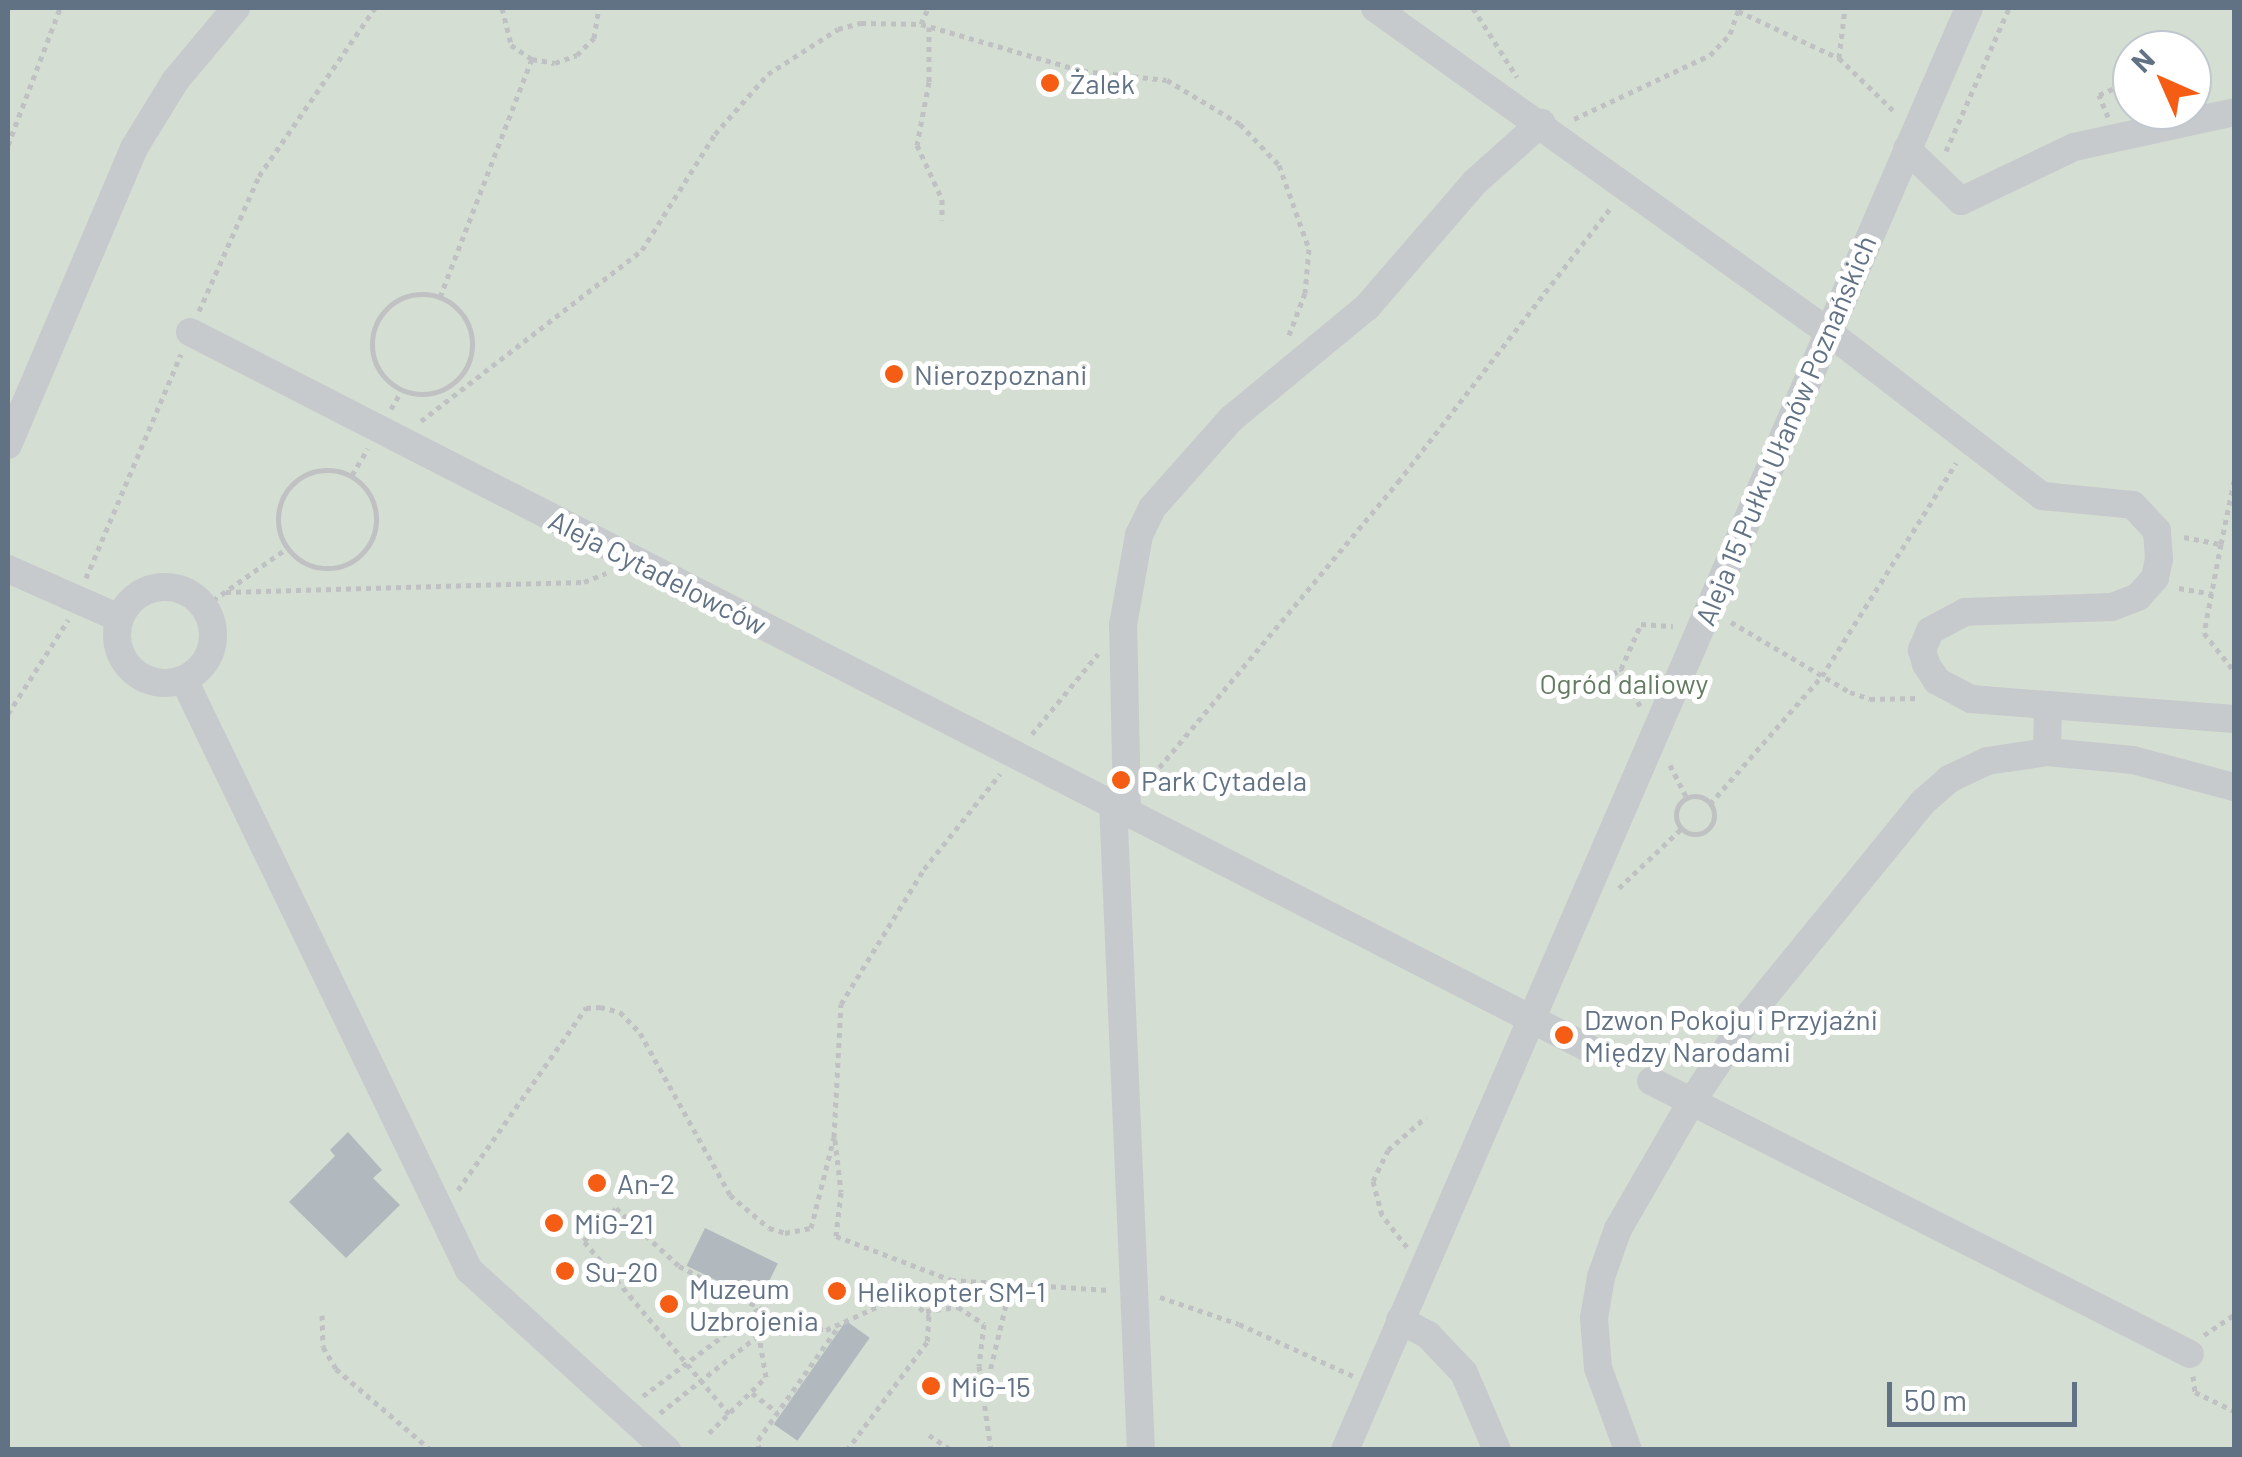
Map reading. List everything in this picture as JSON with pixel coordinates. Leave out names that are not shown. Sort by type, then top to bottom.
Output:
[{"type":"street","points":[[8,445],[134,148],[175,81],[236,8]]},
{"type":"street","points":[[1375,8],[1541,123],[1827,332],[2042,496],[2133,505],[2157,532],[2155,578],[2138,597],[2112,607],[1965,612],[1930,631],[1922,650],[1926,664],[1952,691],[1972,700],[2234,719]]},
{"type":"street","name":"Aleja 15 Pułku Ułanów Poznańskich","points":[[1345,1450],[1969,8]]},
{"type":"street","points":[[1911,141],[1961,201],[2026,166],[2117,138],[2234,112]]},
{"type":"street","points":[[1142,1450],[1120,805],[1123,624],[1139,534],[1152,508],[1231,418],[1286,378],[1367,307],[1474,182],[1541,123]]},
{"type":"street","name":"Aleja Cytadelowców","points":[[190,332],[1592,1050]]},
{"type":"street","points":[[8,569],[119,618]]},
{"type":"street","points":[[158,586],[216,599],[215,633],[207,662],[184,680],[156,683],[132,670],[117,646],[119,618],[134,597],[158,586]]},
{"type":"street","points":[[184,680],[444,1210],[469,1270],[667,1450]]},
{"type":"street","points":[[2047,752],[2048,705]]},
{"type":"street","points":[[1628,1450],[1598,1368],[1594,1318],[1600,1277],[1618,1230],[1692,1101],[1751,1014],[1923,802],[1949,779],[1987,761],[2047,752],[2133,760],[2234,788]]},
{"type":"street","points":[[1651,1080],[2190,1354]]},
{"type":"street","points":[[1400,1320],[1428,1335],[1464,1374],[1497,1450]]},
{"type":"path","points":[[8,145],[60,8]]},
{"type":"path","points":[[502,8],[512,44],[532,59],[555,62],[577,55],[594,38],[599,8]]},
{"type":"path","points":[[921,24],[928,8]]},
{"type":"path","points":[[1473,8],[1541,123],[1570,121],[1710,55],[1730,34],[1739,9],[1839,58],[1911,141]]},
{"type":"path","points":[[1839,58],[1846,8]]},
{"type":"path","points":[[1937,172],[2009,8]]},
{"type":"path","points":[[398,439],[642,250],[715,134],[768,74],[838,28],[899,20],[1083,71],[1167,80],[1240,124],[1266,148],[1290,184],[1309,249],[1305,293],[1284,348],[1286,378]]},
{"type":"path","points":[[929,27],[929,82],[917,145],[942,199],[942,220]]},
{"type":"path","points":[[440,297],[532,59]]},
{"type":"path","points":[[2112,88],[2099,94],[2112,126]]},
{"type":"path","points":[[2114,130],[2117,138]]},
{"type":"path","points":[[1120,805],[1398,482],[1627,186]]},
{"type":"path","points":[[414,294],[440,297],[459,310],[470,331],[471,354],[452,384],[423,394],[402,390],[382,374],[372,351],[376,326],[391,305],[414,294]]},
{"type":"path","points":[[452,384],[459,392]]},
{"type":"path","points":[[1710,804],[1822,676],[1969,442]]},
{"type":"path","points":[[325,468],[352,475],[370,492],[378,516],[372,542],[356,561],[332,569],[306,565],[286,549],[279,511],[299,477],[325,468]]},
{"type":"path","points":[[2234,481],[2204,633],[2234,671]]},
{"type":"path","points":[[2157,532],[2221,544]]},
{"type":"path","points":[[216,599],[286,549]]},
{"type":"path","points":[[216,599],[584,582],[620,566],[626,556]]},
{"type":"path","points":[[1586,688],[1622,669],[1641,624],[1704,618],[1870,699],[1919,698]]},
{"type":"path","points":[[1123,624],[924,869],[841,1004],[834,1137],[841,1192],[836,1236],[951,1280],[1136,1292],[1240,1324],[1372,1385]]},
{"type":"path","points":[[1622,669],[1647,719]]},
{"type":"path","points":[[1678,781],[1687,798],[1710,804]]},
{"type":"path","points":[[1682,828],[1678,808],[1687,798]]},
{"type":"path","points":[[1682,828],[1704,832],[1713,819],[1710,804]]},
{"type":"path","points":[[1609,897],[1682,828]]},
{"type":"path","points":[[444,1210],[586,1008],[620,1012],[640,1032],[730,1195],[769,1228],[785,1234],[810,1228],[834,1137]]},
{"type":"path","points":[[1426,1118],[1388,1150],[1373,1180],[1393,1233],[1426,1260]]},
{"type":"path","points":[[729,1414],[686,1368],[584,1241],[616,1208],[679,1266],[778,1319],[826,1330],[896,1293],[914,1298],[926,1311],[927,1342],[848,1450]]},
{"type":"path","points":[[985,1390],[1011,1284]]},
{"type":"path","points":[[623,1408],[686,1368],[760,1308]]},
{"type":"path","points":[[926,1311],[958,1308],[984,1324],[979,1366],[991,1450]]},
{"type":"path","points":[[322,1315],[324,1347],[336,1369],[431,1450]]},
{"type":"path","points":[[2234,1315],[2210,1328],[2190,1354],[2195,1392],[2234,1412]]},
{"type":"path","points":[[657,1415],[778,1319]]},
{"type":"path","points":[[759,1450],[758,1440],[842,1321]]},
{"type":"path","points":[[710,1434],[766,1377],[759,1336]]},
{"type":"path","points":[[751,1392],[778,1412]]},
{"type":"path","points":[[929,1435],[952,1450]]},
{"type":"green space","name":"Park Cytadela","points":[[8,8],[2234,8],[2234,1449],[8,1450]]},
{"type":"building","points":[[348,1132],[382,1170],[373,1178],[400,1205],[346,1258],[289,1202],[335,1156],[330,1150]]},
{"type":"building","points":[[705,1228],[778,1264],[759,1301],[687,1266]]},
{"type":"building","points":[[846,1321],[870,1338],[797,1441],[774,1424]]},
{"type":"place","name":"Żalek","points":[[1050,83]]},
{"type":"place","name":"Nierozpoznani","points":[[894,374]]},
{"type":"place","name":"Park Cytadela","points":[[1121,780]]},
{"type":"place","name":"Dzwon Pokoju i Przyjaźni Między Narodami","points":[[1564,1035]]},
{"type":"place","name":"An-2","points":[[597,1183]]},
{"type":"place","name":"MiG-21","points":[[554,1223]]},
{"type":"place","name":"Su-20","points":[[565,1271]]},
{"type":"place","name":"Helikopter SM-1","points":[[837,1291]]},
{"type":"place","name":"Muzeum Uzbrojenia","points":[[669,1304]]},
{"type":"place","name":"MiG-15","points":[[931,1386]]},
{"type":"park label","name":"Ogród daliowy","points":[[1624,683]]}]
